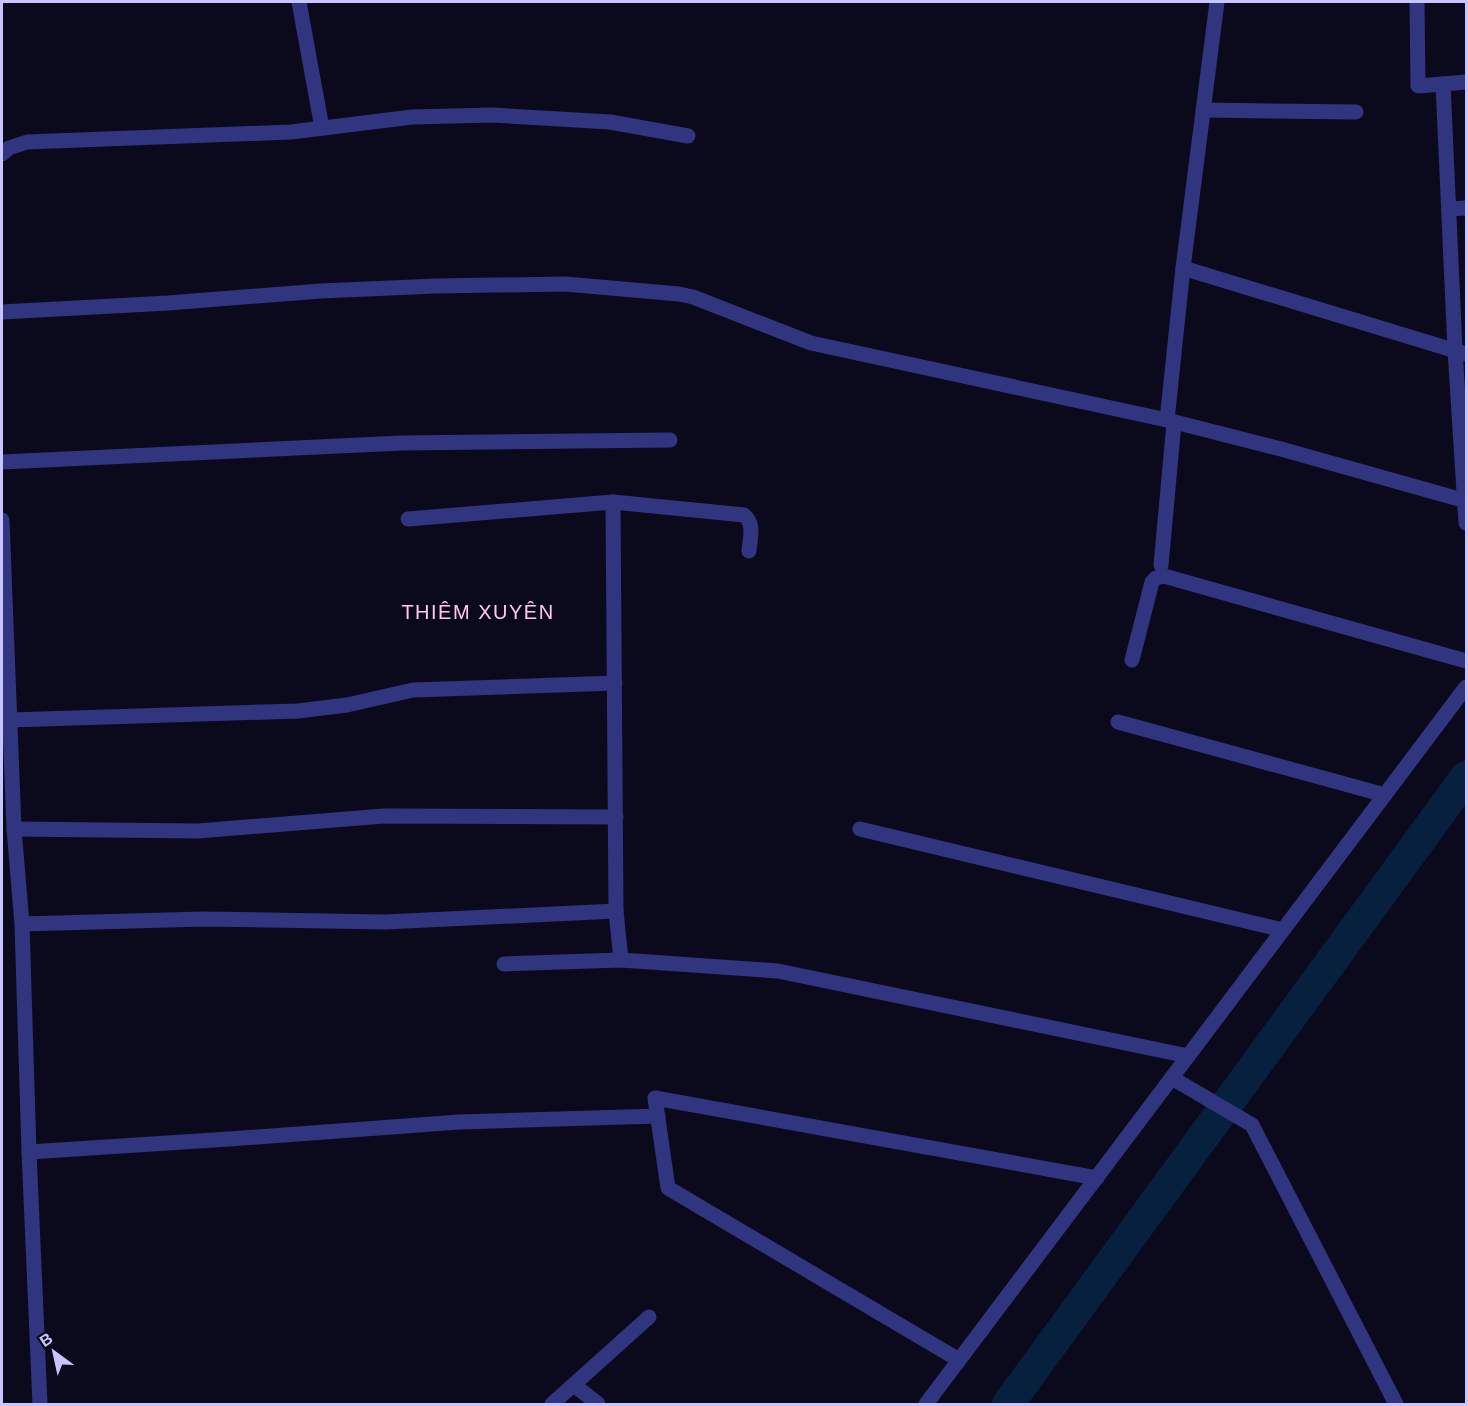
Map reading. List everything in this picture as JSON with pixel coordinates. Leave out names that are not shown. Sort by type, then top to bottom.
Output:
[{"type":"street","points":[[299,2],[322,128]]},
{"type":"street","points":[[1161,565],[1183,268],[1217,2]]},
{"type":"street","points":[[1417,2],[1418,86],[1467,82]]},
{"type":"street","points":[[1443,84],[1449,209],[1461,352],[1467,523]]},
{"type":"street","points":[[1203,110],[1356,112]]},
{"type":"street","points":[[2,154],[9,148],[27,142],[291,132],[412,117],[493,115],[610,122],[688,136]]},
{"type":"street","points":[[1449,209],[1467,208]]},
{"type":"street","points":[[1183,268],[1461,352]]},
{"type":"street","points":[[2,312],[168,303],[321,291],[436,286],[565,284],[679,294],[693,297],[811,343],[1170,421],[1281,448],[1465,501]]},
{"type":"street","points":[[2,462],[402,443],[670,440]]},
{"type":"street","points":[[613,502],[616,911],[621,960]]},
{"type":"street","points":[[408,519],[613,502],[744,515],[752,525],[749,551]]},
{"type":"street","points":[[2,520],[14,829],[22,924],[40,1404]]},
{"type":"street","points":[[1132,660],[1152,582],[1164,576],[1467,662]]},
{"type":"street","points":[[10,720],[298,711],[346,705],[413,690],[615,683]]},
{"type":"street","points":[[926,1404],[1467,687]]},
{"type":"street","points":[[1118,722],[1385,795]]},
{"type":"street","points":[[14,829],[198,831],[384,816],[616,817]]},
{"type":"street","points":[[860,829],[1283,930]]},
{"type":"street","points":[[22,924],[203,919],[385,922],[616,911]]},
{"type":"street","points":[[504,964],[621,960],[778,970],[1188,1056]]},
{"type":"street","points":[[1173,1079],[1252,1125],[1396,1404]]},
{"type":"street","points":[[959,1360],[668,1188],[655,1098],[1097,1178]]},
{"type":"street","points":[[29,1152],[459,1122],[658,1116]]},
{"type":"street","points":[[552,1404],[649,1317]]},
{"type":"street","points":[[574,1385],[598,1404]]},
{"type":"waterway","points":[[1008,1404],[1466,777]]},
{"type":"district","name":"THIÊM XUYÊN","points":[[478,612]]}]
